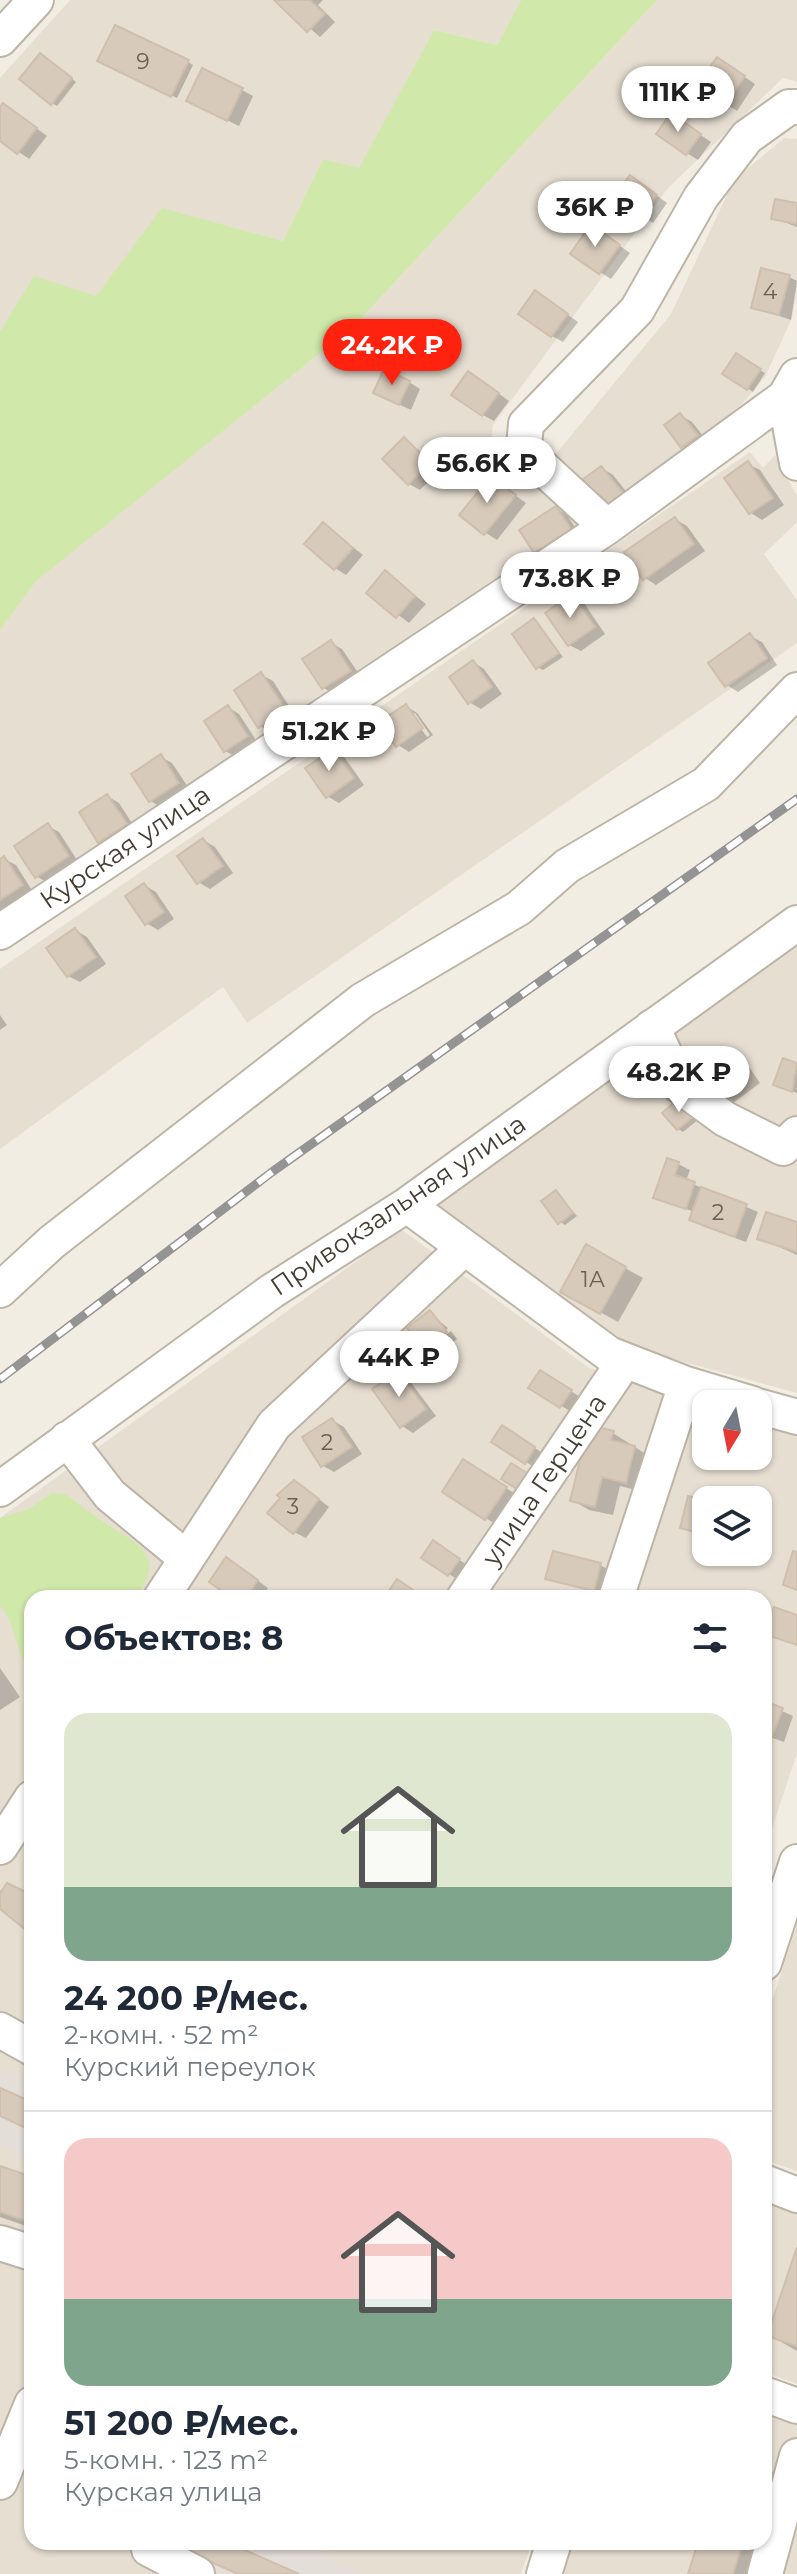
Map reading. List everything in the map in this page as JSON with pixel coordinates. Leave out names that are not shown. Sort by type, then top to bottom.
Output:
[{"type":"street","points":[[0,39],[36,0]]},
{"type":"street","points":[[607,527],[531,457],[524,446],[526,424],[637,310],[701,197],[747,137],[789,107],[797,107]]},
{"type":"street","points":[[791,387],[797,463]]},
{"type":"street","name":"Курская улица","points":[[0,932],[607,527],[791,387]]},
{"type":"street","points":[[0,1290],[52,1242],[363,1000],[519,908],[567,866],[706,784],[797,690]]},
{"type":"street","name":"Привокзальная улица","points":[[0,1489],[272,1291],[407,1205],[797,923]]},
{"type":"street","points":[[652,1027],[680,1086],[725,1119],[792,1147]]},
{"type":"street","points":[[407,1205],[463,1249],[624,1362],[706,1390]]},
{"type":"street","points":[[166,1590],[274,1425],[463,1249]]},
{"type":"street","name":"улица Герцена","points":[[469,1590],[624,1362]]},
{"type":"street","points":[[619,1590],[686,1384]]},
{"type":"street","points":[[772,1410],[797,1417]]},
{"type":"street","points":[[67,1439],[110,1495],[186,1558]]},
{"type":"street","points":[[0,1847],[24,1810]]},
{"type":"street","points":[[772,1939],[797,1862]]},
{"type":"street","points":[[0,2030],[24,2044]]},
{"type":"street","points":[[772,2185],[797,2195]]},
{"type":"street","points":[[0,2243],[24,2250]]},
{"type":"street","points":[[772,2397],[797,2406]]},
{"type":"street","points":[[0,2482],[24,2424]]},
{"type":"street","points":[[772,2548],[797,2456]]},
{"type":"street","points":[[150,2550],[197,2574]]},
{"type":"street","points":[[544,2574],[552,2550]]},
{"type":"street","points":[[765,2574],[772,2550]]},
{"type":"shaded area","points":[[70,0],[521,0],[497,45],[434,30],[359,169],[323,159],[283,241],[162,209],[96,296],[34,277],[0,331],[0,78]]},
{"type":"shaded area","points":[[657,0],[797,0],[797,82],[783,78],[668,188],[493,425],[491,446],[586,527],[0,911],[0,630],[35,581],[355,325]]},
{"type":"shaded area","points":[[784,138],[797,139],[797,290],[792,318],[765,377],[742,404],[605,512],[550,461],[671,314],[734,180]]},
{"type":"shaded area","points":[[750,452],[763,468],[775,455],[797,496],[797,522],[764,554],[797,600],[797,643],[247,1023],[223,987],[0,1149],[0,969]]},
{"type":"shaded area","points":[[797,944],[797,1393],[625,1346],[434,1206]]},
{"type":"shaded area","points":[[401,1229],[589,1368],[692,1399],[692,1470],[772,1470],[772,1422],[797,1430],[797,1753],[772,1829],[772,1590],[24,1590],[24,2550],[529,2550],[521,2574],[0,2574],[0,1518]]},
{"type":"shaded area","points":[[797,1925],[797,2171],[772,2163],[772,2001]]},
{"type":"shaded area","points":[[0,2068],[24,2078],[24,2156],[0,2145]]},
{"type":"shaded area","points":[[772,2194],[797,2203],[797,2384],[772,2375]]},
{"type":"shaded area","points":[[772,2417],[797,2425],[797,2574],[558,2574],[566,2550],[772,2550]]},
{"type":"shaded area","points":[[154,2550],[311,2550],[363,2574],[211,2574]]},
{"type":"green space","points":[[521,0],[657,0],[355,325],[36,581],[0,630],[0,331],[34,276],[96,296],[162,208],[283,241],[323,159],[359,168],[434,30],[497,45]]},
{"type":"green space","points":[[52,1493],[65,1494],[141,1548],[147,1555],[149,1573],[141,1590],[24,1590],[24,1662],[9,1620],[0,1606],[0,1518],[29,1509]]},
{"type":"building","points":[[274,0],[310,0],[325,14],[307,32]]},
{"type":"building","points":[[115,25],[189,60],[171,97],[97,61]]},
{"type":"building","points":[[40,53],[72,78],[51,105],[19,79]]},
{"type":"building","points":[[717,57],[745,76],[724,106],[696,87]]},
{"type":"building","points":[[202,68],[243,88],[227,121],[186,101]]},
{"type":"building","points":[[3,103],[37,128],[17,154],[0,141],[0,107]]},
{"type":"building","points":[[671,113],[701,134],[686,155],[656,134]]},
{"type":"building","points":[[630,175],[657,195],[640,218],[613,199]]},
{"type":"building","points":[[775,199],[797,203],[797,224],[771,219]]},
{"type":"building","points":[[591,224],[620,245],[599,274],[570,254]]},
{"type":"building","points":[[761,268],[790,275],[779,315],[751,308]]},
{"type":"building","points":[[535,290],[568,314],[551,337],[518,314]]},
{"type":"building","points":[[736,353],[761,369],[747,390],[722,374]]},
{"type":"building","points":[[384,369],[410,381],[399,405],[373,393]]},
{"type":"building","points":[[468,371],[499,393],[482,416],[451,395]]},
{"type":"building","points":[[680,413],[698,435],[681,448],[664,425]]},
{"type":"building","points":[[404,437],[430,463],[408,485],[382,459]]},
{"type":"building","points":[[748,461],[773,498],[749,514],[724,478]]},
{"type":"building","points":[[601,466],[623,493],[604,508],[582,480]]},
{"type":"building","points":[[491,476],[516,495],[484,535],[459,515]]},
{"type":"building","points":[[556,506],[571,529],[534,553],[519,530]]},
{"type":"building","points":[[675,517],[694,544],[643,580],[624,552]]},
{"type":"building","points":[[323,522],[353,548],[334,570],[304,544]]},
{"type":"building","points":[[385,570],[415,596],[396,618],[366,593]]},
{"type":"building","points":[[572,594],[595,627],[568,646],[545,613]]},
{"type":"building","points":[[534,618],[559,653],[536,669],[512,634]]},
{"type":"building","points":[[750,633],[767,658],[725,687],[708,663]]},
{"type":"building","points":[[331,640],[351,671],[322,689],[302,659]]},
{"type":"building","points":[[473,660],[492,687],[468,704],[449,677]]},
{"type":"building","points":[[261,672],[286,710],[258,728],[234,690]]},
{"type":"building","points":[[406,704],[423,728],[396,747],[379,722]]},
{"type":"building","points":[[228,705],[248,736],[224,752],[204,721]]},
{"type":"building","points":[[333,749],[354,778],[326,798],[305,768]]},
{"type":"building","points":[[161,754],[179,783],[149,802],[131,774]]},
{"type":"building","points":[[107,794],[127,824],[98,843],[79,812]]},
{"type":"building","points":[[48,823],[69,856],[35,878],[14,846]]},
{"type":"building","points":[[203,838],[223,866],[197,884],[177,856]]},
{"type":"building","points":[[4,856],[23,885],[0,900],[0,859]]},
{"type":"building","points":[[144,883],[164,912],[145,925],[125,896]]},
{"type":"building","points":[[75,928],[96,957],[67,977],[46,948]]},
{"type":"building","points":[[735,1055],[750,1076],[712,1103],[697,1082]]},
{"type":"building","points":[[783,1058],[797,1063],[792,1092],[773,1085]]},
{"type":"building","points":[[680,1097],[695,1115],[677,1130],[662,1113]]},
{"type":"building","points":[[667,1158],[679,1162],[675,1175],[695,1182],[686,1209],[653,1198]]},
{"type":"building","points":[[701,1187],[747,1204],[735,1237],[689,1220]]},
{"type":"building","points":[[556,1190],[573,1213],[558,1224],[541,1201]]},
{"type":"building","points":[[766,1212],[797,1222],[797,1252],[757,1239]]},
{"type":"building","points":[[586,1244],[626,1267],[600,1314],[560,1292]]},
{"type":"building","points":[[430,1310],[447,1332],[424,1350],[407,1328]]},
{"type":"building","points":[[540,1370],[572,1390],[560,1408],[528,1388]]},
{"type":"building","points":[[398,1371],[426,1409],[400,1428],[372,1389]]},
{"type":"building","points":[[332,1418],[352,1447],[321,1467],[302,1437]]},
{"type":"building","points":[[502,1425],[535,1447],[525,1464],[491,1442]]},
{"type":"building","points":[[597,1427],[614,1431],[611,1440],[635,1446],[626,1483],[602,1477],[595,1507],[570,1501],[580,1460]]},
{"type":"building","points":[[463,1459],[507,1487],[485,1520],[442,1492]]},
{"type":"building","points":[[511,1463],[532,1476],[522,1492],[501,1479]]},
{"type":"building","points":[[294,1480],[319,1499],[293,1534],[267,1513],[280,1498],[277,1495]]},
{"type":"building","points":[[688,1496],[692,1497],[692,1531],[680,1528]]},
{"type":"building","points":[[433,1540],[460,1559],[448,1576],[421,1558]]},
{"type":"building","points":[[553,1551],[601,1563],[594,1590],[545,1579]]},
{"type":"building","points":[[793,1551],[797,1552],[797,1590],[783,1585]]},
{"type":"building","points":[[226,1557],[258,1580],[251,1590],[220,1590],[209,1582]]},
{"type":"building","points":[[397,1579],[413,1590],[389,1590]]},
{"type":"building","points":[[774,1607],[797,1615],[797,1645],[772,1637]]},
{"type":"building","points":[[772,1704],[783,1708],[772,1737]]},
{"type":"building","points":[[7,1883],[24,1891],[24,1928],[0,1909],[0,1893]]},
{"type":"building","points":[[0,2088],[24,2098],[24,2127],[0,2116]]},
{"type":"building","points":[[0,2166],[24,2174],[24,2220],[0,2212]]},
{"type":"building","points":[[797,2247],[797,2346],[772,2338],[772,2321]]},
{"type":"building","points":[[184,2550],[245,2550],[299,2574],[238,2574]]},
{"type":"building","points":[[696,2550],[740,2550],[733,2574],[688,2574]]},
{"type":"railway","points":[[0,1379],[272,1172],[797,799]]}]
